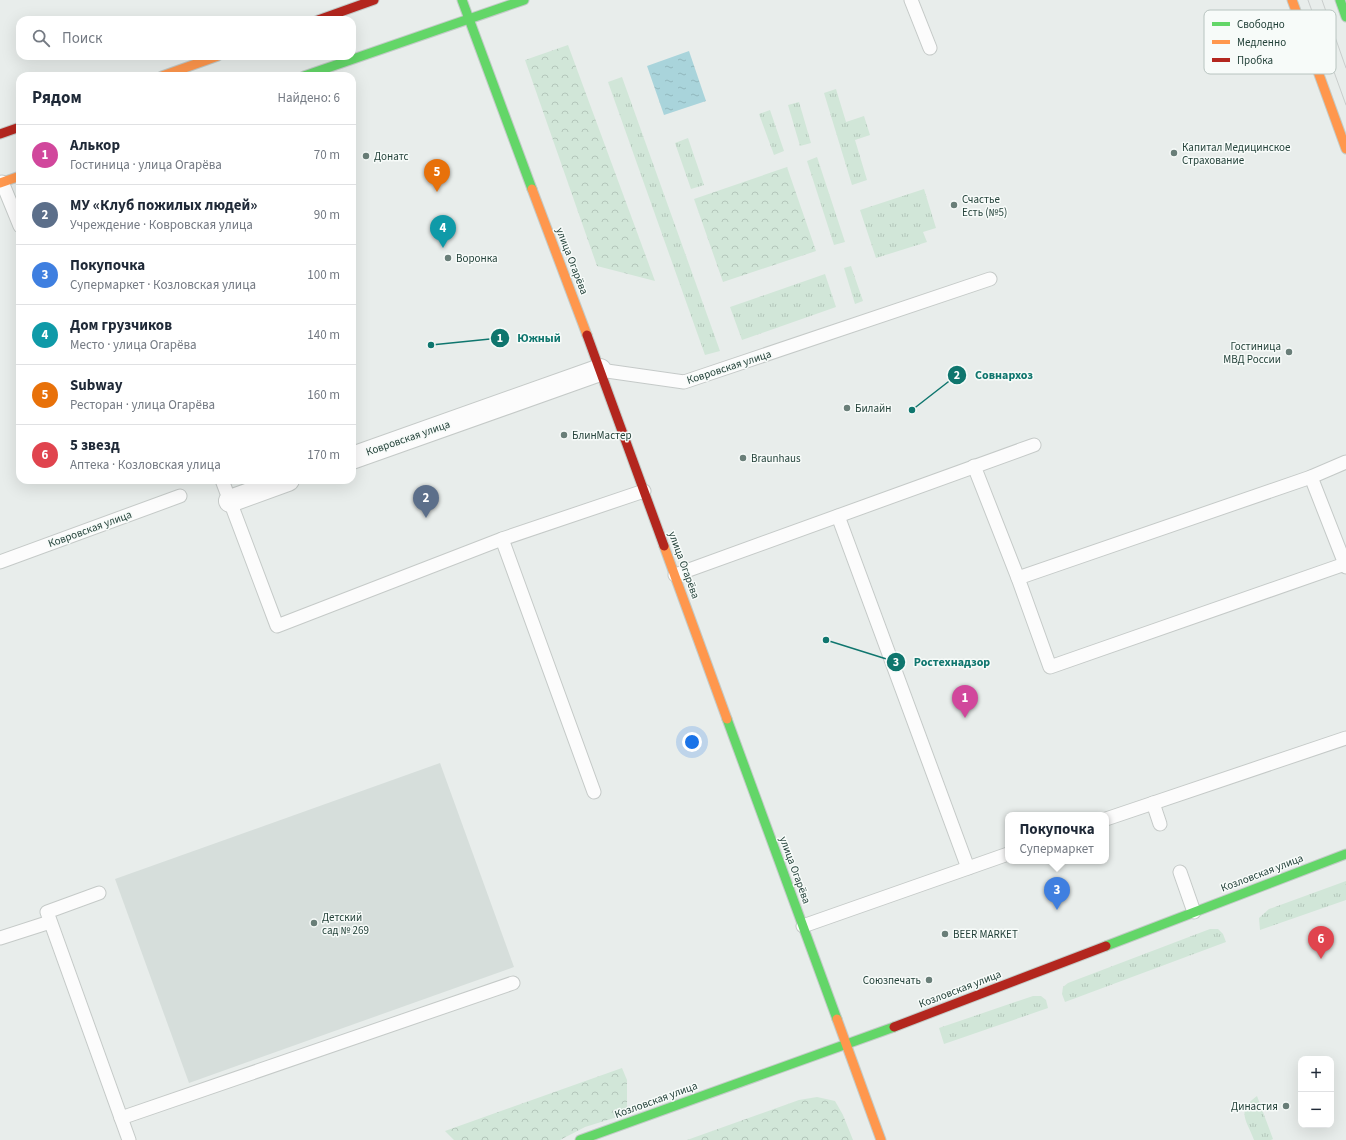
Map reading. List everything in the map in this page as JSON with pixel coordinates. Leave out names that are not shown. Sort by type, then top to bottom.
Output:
[{"type":"main road","points":[[329,16],[374,0]]},
{"type":"main road","name":"улица Огарёва","points":[[462,0],[600,370],[881,1140]]},
{"type":"main road","points":[[356,58],[524,0]]},
{"type":"main road","points":[[1292,0],[1296,10]]},
{"type":"main road","points":[[1340,0],[1346,17]]},
{"type":"main road","points":[[173,72],[207,60]]},
{"type":"main road","points":[[315,72],[350,60]]},
{"type":"main road","points":[[1319,74],[1346,149]]},
{"type":"main road","points":[[0,134],[16,128]]},
{"type":"main road","points":[[1,182],[16,177]]},
{"type":"main road","name":"Козловская улица","points":[[580,1140],[846,1044],[1346,854]]},
{"type":"street","name":"Ковровская улица","points":[[356,457],[600,370]]},
{"type":"street","points":[[230,501],[277,484]]},
{"type":"lane","points":[[911,0],[930,48]]},
{"type":"lane","points":[[1,182],[16,217]]},
{"type":"lane","name":"Ковровская улица","points":[[600,370],[684,382],[990,279]]},
{"type":"lane","points":[[675,575],[1034,445]]},
{"type":"lane","points":[[1018,578],[1311,477],[1346,462]]},
{"type":"lane","points":[[974,466],[1018,578],[1050,667],[1345,565],[1311,477]]},
{"type":"lane","points":[[224,484],[277,626],[502,539],[644,492]]},
{"type":"lane","name":"Ковровская улица","points":[[0,562],[180,496]]},
{"type":"lane","points":[[838,516],[968,868]]},
{"type":"lane","points":[[502,539],[594,792]]},
{"type":"lane","points":[[1109,819],[1346,738]]},
{"type":"lane","points":[[1153,803],[1160,824]]},
{"type":"lane","points":[[803,926],[1005,855]]},
{"type":"lane","points":[[1180,872],[1194,912]]},
{"type":"lane","points":[[99,893],[47,912],[129,1140]]},
{"type":"lane","points":[[0,938],[50,922]]},
{"type":"lane","points":[[121,1118],[513,983]]},
{"type":"shaded area","name":"Детский сад № 269","points":[[440,763],[514,967],[189,1083],[115,879]]},
{"type":"green space","points":[[568,45],[655,281],[597,266],[525,60]]},
{"type":"green space","points":[[622,77],[720,351],[705,355],[608,82]]},
{"type":"green space","points":[[836,89],[846,122],[864,116],[870,135],[855,140],[867,180],[852,185],[824,93]]},
{"type":"green space","points":[[799,102],[811,143],[800,146],[788,105]]},
{"type":"green space","points":[[770,110],[784,151],[774,155],[759,114]]},
{"type":"green space","points":[[688,138],[704,185],[691,189],[675,143]]},
{"type":"green space","points":[[817,157],[845,242],[834,245],[807,161]]},
{"type":"green space","points":[[787,167],[816,251],[723,282],[694,199]]},
{"type":"green space","points":[[924,189],[936,228],[923,232],[927,242],[876,258],[860,210]]},
{"type":"green space","points":[[851,266],[863,301],[855,304],[844,268]]},
{"type":"green space","points":[[825,274],[836,307],[742,340],[730,307]]},
{"type":"green space","points":[[1346,881],[1346,900],[1260,930],[1259,918],[1269,909]]},
{"type":"green space","points":[[1210,929],[1218,929],[1223,934],[1226,942],[1065,1002],[1062,994],[1063,987],[1068,983]]},
{"type":"green space","points":[[1033,996],[1041,996],[1046,1000],[1048,1008],[944,1044],[939,1028]]},
{"type":"green space","points":[[622,1068],[627,1080],[627,1114],[585,1127],[560,1140],[454,1140],[445,1131]]},
{"type":"green space","points":[[1257,1096],[1273,1139],[1271,1140],[1254,1140],[1246,1121],[1245,1111],[1247,1106]]},
{"type":"green space","points":[[817,1097],[835,1101],[843,1115],[853,1140],[687,1140],[799,1100]]},
{"type":"water","points":[[689,51],[706,101],[664,115],[647,66]]},
{"type":"tram line","points":[[1308,0],[1312,10]]},
{"type":"tram line","points":[[1322,0],[1326,10]]},
{"type":"tram line","points":[[1336,40],[1346,68]]},
{"type":"tram line","points":[[1335,74],[1346,105]]},
{"type":"traffic: fast","points":[[462,0],[532,189]]},
{"type":"traffic: fast","points":[[356,58],[524,0]]},
{"type":"traffic: fast","points":[[1340,0],[1346,17]]},
{"type":"traffic: fast","points":[[316,72],[350,60]]},
{"type":"traffic: fast","points":[[727,719],[837,1019]]},
{"type":"traffic: fast","points":[[1106,946],[1346,854]]},
{"type":"traffic: fast","points":[[580,1140],[894,1027]]},
{"type":"traffic: slow","points":[[1292,0],[1296,10]]},
{"type":"traffic: slow","points":[[173,72],[207,60]]},
{"type":"traffic: slow","points":[[1319,74],[1346,149]]},
{"type":"traffic: slow","points":[[0,183],[16,177]]},
{"type":"traffic: slow","points":[[532,189],[587,335]]},
{"type":"traffic: slow","points":[[664,546],[727,719]]},
{"type":"traffic: slow","points":[[837,1019],[881,1140]]},
{"type":"traffic: jam","points":[[329,16],[374,0]]},
{"type":"traffic: jam","points":[[0,134],[16,128]]},
{"type":"traffic: jam","points":[[587,335],[664,546]]},
{"type":"traffic: jam","points":[[894,1027],[1106,946]]},
{"type":"place","name":"Капитал Медицинское Страхование","points":[[1174,153]]},
{"type":"place","name":"Донатс","points":[[366,156]]},
{"type":"place","name":"Subway","points":[[437,192]]},
{"type":"place","name":"Счастье Есть (№5)","points":[[954,205]]},
{"type":"place","name":"Дом грузчиков","points":[[443,248]]},
{"type":"place","name":"Воронка","points":[[448,258]]},
{"type":"place","name":"Южный","points":[[431,345]]},
{"type":"place","name":"Гостиница МВД России","points":[[1289,352]]},
{"type":"place","name":"Билайн","points":[[847,408]]},
{"type":"place","name":"Совнархоз","points":[[912,410]]},
{"type":"place","name":"БлинМастер","points":[[564,435]]},
{"type":"place","name":"Braunhaus","points":[[743,458]]},
{"type":"place","name":"МУ «Клуб пожилых людей»","points":[[426,518]]},
{"type":"place","name":"Ростехнадзор","points":[[826,640]]},
{"type":"place","name":"Алькор","points":[[965,718]]},
{"type":"place","name":"Покупочка","points":[[1057,910]]},
{"type":"place","name":"Детский сад № 269","points":[[314,923]]},
{"type":"place","name":"BEER MARKET","points":[[945,934]]},
{"type":"place","name":"5 звезд","points":[[1321,959]]},
{"type":"place","name":"Союзпечать","points":[[929,980]]},
{"type":"place","name":"Династия","points":[[1286,1106]]}]
